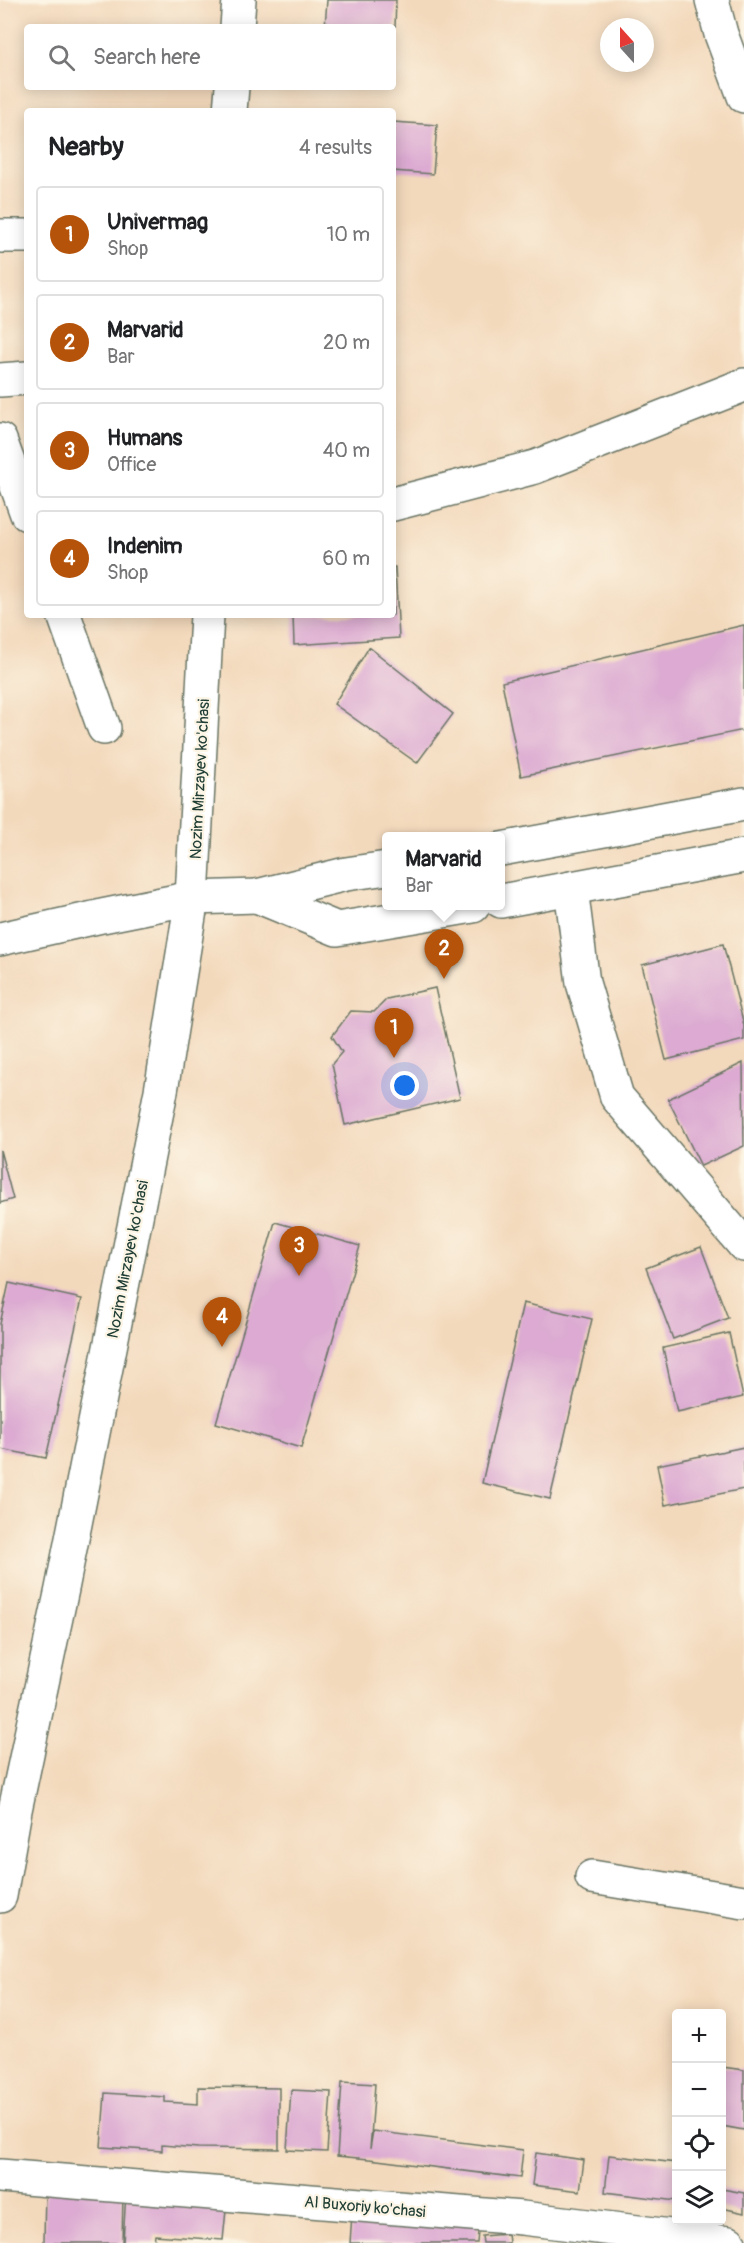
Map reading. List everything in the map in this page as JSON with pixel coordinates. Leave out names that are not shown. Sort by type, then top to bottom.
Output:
[{"type":"main road","points":[[237,24],[239,0]]},
{"type":"main road","points":[[712,0],[721,34],[744,96]]},
{"type":"main road","points":[[230,108],[232,90]]},
{"type":"main road","points":[[0,236],[24,236]]},
{"type":"main road","points":[[0,380],[24,378]]},
{"type":"main road","points":[[396,503],[535,467],[744,386]]},
{"type":"main road","points":[[0,440],[24,506]]},
{"type":"main road","points":[[65,618],[104,728]]},
{"type":"main road","name":"Nozim Mirzayev ko'chasi","points":[[0,1896],[8,1810],[62,1589],[161,1091],[192,898],[207,618]]},
{"type":"main road","points":[[505,848],[744,804]]},
{"type":"main road","points":[[505,900],[744,856]]},
{"type":"main road","points":[[0,939],[102,915],[192,898],[257,896],[346,874],[382,869]]},
{"type":"main road","points":[[571,888],[583,983],[617,1097],[744,1245]]},
{"type":"main road","points":[[257,896],[337,929],[449,910]]},
{"type":"main road","points":[[592,1877],[744,1902]]},
{"type":"main road","name":"Al Buxoriy ko'chasi","points":[[0,2176],[523,2231],[729,2243]]},
{"type":"building","points":[[327,0],[396,0],[395,24],[325,24]]},
{"type":"building","points":[[396,122],[437,125],[433,174],[396,171]]},
{"type":"building","points":[[396,585],[399,638],[294,645],[293,618],[396,618]]},
{"type":"building","points":[[744,625],[744,730],[521,776],[502,682]]},
{"type":"building","points":[[369,647],[453,714],[417,763],[334,704]]},
{"type":"building","points":[[723,944],[744,1025],[744,1040],[666,1060],[642,965]]},
{"type":"building","points":[[435,988],[460,1098],[345,1125],[332,1064],[342,1052],[332,1036],[351,1011],[374,1012],[387,999]]},
{"type":"building","points":[[743,1063],[744,1146],[701,1166],[668,1099]]},
{"type":"building","points":[[0,1150],[13,1199],[0,1203]]},
{"type":"building","points":[[275,1222],[360,1246],[301,1448],[216,1423]]},
{"type":"building","points":[[701,1247],[728,1318],[673,1339],[646,1268]]},
{"type":"building","points":[[9,1283],[82,1299],[46,1458],[0,1449],[0,1324]]},
{"type":"building","points":[[523,1303],[592,1319],[550,1499],[482,1483]]},
{"type":"building","points":[[729,1333],[743,1397],[677,1412],[663,1348]]},
{"type":"building","points":[[744,1447],[744,1489],[665,1505],[657,1465]]},
{"type":"building","points":[[726,2068],[744,2070],[744,2130],[726,2127]]},
{"type":"building","points":[[342,2082],[375,2084],[370,2149],[373,2131],[523,2150],[520,2178],[337,2156]]},
{"type":"building","points":[[198,2087],[279,2088],[279,2149],[162,2145],[162,2151],[101,2147],[105,2093],[165,2097],[165,2102],[198,2104]]},
{"type":"building","points":[[291,2090],[331,2092],[327,2152],[287,2150]]},
{"type":"building","points":[[536,2153],[584,2160],[580,2191],[532,2185]]},
{"type":"building","points":[[609,2155],[672,2163],[672,2200],[605,2192]]},
{"type":"building","points":[[45,2188],[123,2192],[122,2243],[44,2243]]},
{"type":"building","points":[[726,2190],[744,2193],[744,2213],[726,2209]]},
{"type":"building","points":[[126,2192],[158,2194],[157,2206],[159,2194],[227,2200],[223,2240],[155,2235],[154,2243],[123,2243]]},
{"type":"building","points":[[352,2214],[479,2221],[477,2243],[350,2243]]},
{"type":"building","points":[[508,2234],[509,2243],[483,2243],[482,2236]]},
{"type":"place","name":"Marvarid","points":[[444,979]]},
{"type":"place","name":"Univermag","points":[[394,1058]]},
{"type":"place","name":"Humans","points":[[299,1276]]},
{"type":"place","name":"Indenim","points":[[222,1347]]}]
